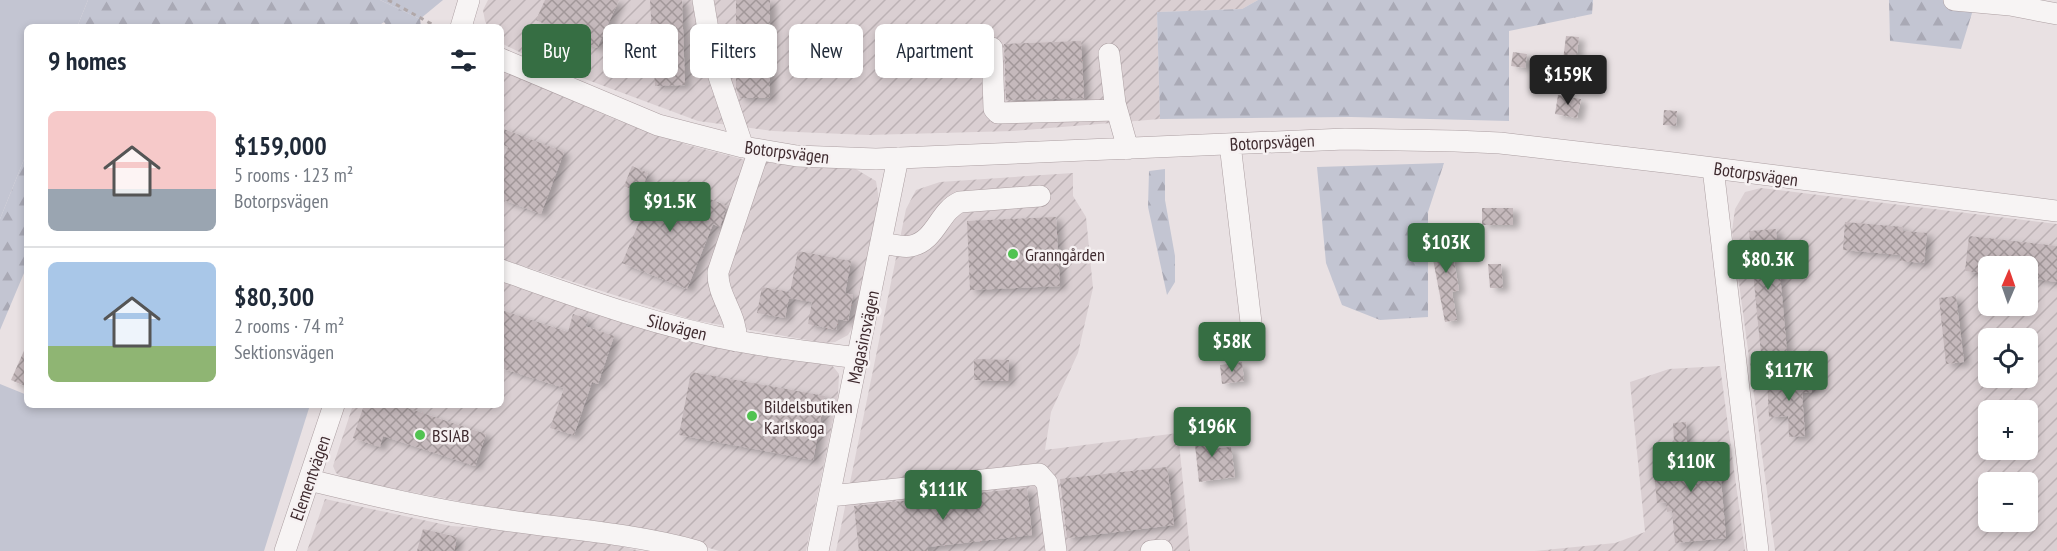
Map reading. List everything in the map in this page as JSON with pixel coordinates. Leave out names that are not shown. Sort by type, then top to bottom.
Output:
[{"type":"street","points":[[462,24],[469,0]]},
{"type":"street","points":[[703,0],[713,59],[751,148],[718,272],[717,284],[737,328],[736,341]]},
{"type":"street","points":[[1954,0],[2010,5],[2057,14]]},
{"type":"street","points":[[1109,54],[1118,110],[1128,149]]},
{"type":"street","name":"Botorpsvägen","points":[[504,60],[658,125],[751,148],[834,159],[1345,139],[1500,143],[2057,211]]},
{"type":"street","points":[[993,78],[994,109],[998,113],[1118,110]]},
{"type":"street","points":[[1230,144],[1252,331]]},
{"type":"street","name":"Magasinsvägen","points":[[818,551],[898,158]]},
{"type":"street","points":[[1713,168],[1758,551]]},
{"type":"street","points":[[882,243],[909,246],[920,243],[933,232],[950,207],[960,202],[1040,195]]},
{"type":"street","name":"Silovägen","points":[[504,271],[639,317],[736,341],[859,358]]},
{"type":"street","name":"Elementvägen","points":[[285,551],[333,408]]},
{"type":"street","points":[[830,496],[1039,474],[1047,483],[1056,551]]},
{"type":"street","points":[[309,480],[395,501],[495,519],[610,534],[697,551]]},
{"type":"path","points":[[388,0],[432,24]]},
{"type":"shaded area","points":[[488,0],[1258,0],[1242,9],[1157,12],[1160,119],[1013,131],[868,135],[773,131],[698,121],[582,78],[591,78],[591,24],[522,24],[522,53],[504,44],[504,24],[486,24],[483,10]]},
{"type":"shaded area","points":[[504,70],[614,119],[688,145],[746,160],[854,168],[876,181],[879,200],[854,325],[848,335],[835,342],[824,343],[693,320],[504,260]]},
{"type":"shaded area","points":[[1073,173],[1073,196],[1086,217],[1093,288],[1078,353],[1051,412],[1045,450],[1178,433],[1190,551],[836,551],[906,209],[916,190],[940,182]]},
{"type":"shaded area","points":[[1761,188],[2057,224],[2057,551],[1775,551],[1732,231],[1735,209],[1745,192]]},
{"type":"shaded area","points":[[504,282],[832,365],[839,374],[838,396],[806,551],[719,551],[664,534],[514,512],[345,479],[336,473],[333,466],[352,408],[504,408]]},
{"type":"shaded area","points":[[1720,366],[1745,551],[1535,551],[1615,543],[1645,532],[1630,382],[1669,369]]},
{"type":"shaded area","points":[[325,499],[451,526],[567,534],[641,551],[307,551]]},
{"type":"green space","points":[[0,0],[88,0],[78,24],[24,24],[24,159],[0,219]]},
{"type":"green space","points":[[88,0],[380,0],[420,19],[421,24],[386,24],[384,22],[381,24],[78,24]]},
{"type":"green space","points":[[380,0],[443,0],[420,19]]},
{"type":"green space","points":[[1258,0],[1593,0],[1592,14],[1509,31],[1509,121],[1351,117],[1160,119],[1157,12],[1242,9]]},
{"type":"green space","points":[[1889,0],[1976,0],[1961,49],[1890,41]]},
{"type":"green space","points":[[24,159],[24,273],[0,330],[0,219]]},
{"type":"green space","points":[[1444,163],[1428,212],[1428,317],[1380,320],[1342,305],[1326,263],[1317,167]]},
{"type":"green space","points":[[1165,169],[1165,200],[1175,256],[1175,282],[1167,295],[1148,207],[1149,171]]},
{"type":"green space","points":[[0,384],[24,394],[24,408],[309,408],[264,551],[0,551]]},
{"type":"building","points":[[545,0],[619,0],[608,24],[603,24],[603,35],[597,48],[591,45],[591,24],[545,24],[536,20]]},
{"type":"building","points":[[650,0],[682,0],[685,85],[655,86],[655,78],[678,78],[678,24],[651,24]]},
{"type":"building","points":[[736,0],[770,0],[770,24],[736,24]]},
{"type":"building","points":[[1566,36],[1579,37],[1576,61],[1563,60]]},
{"type":"building","points":[[1081,41],[1084,98],[1006,100],[1004,44]]},
{"type":"building","points":[[1513,52],[1527,54],[1525,68],[1511,66]]},
{"type":"building","points":[[736,78],[770,78],[770,98],[740,98]]},
{"type":"building","points":[[1558,95],[1581,99],[1577,118],[1555,114]]},
{"type":"building","points":[[1664,110],[1677,111],[1676,126],[1663,125]]},
{"type":"building","points":[[504,129],[564,152],[541,214],[504,200],[504,157],[508,147],[504,145]]},
{"type":"building","points":[[632,166],[648,173],[642,189],[643,187],[676,200],[678,195],[706,207],[710,199],[727,206],[720,227],[713,224],[687,289],[622,263],[645,208],[636,204],[641,193],[624,186]]},
{"type":"building","points":[[1482,208],[1513,208],[1513,225],[1482,225]]},
{"type":"building","name":"Granngården","points":[[1056,217],[1060,286],[970,290],[967,221]]},
{"type":"building","points":[[1845,222],[1903,227],[1903,231],[1927,233],[1924,263],[1900,261],[1901,255],[1843,250]]},
{"type":"building","points":[[1776,229],[1787,352],[1761,354],[1749,231]]},
{"type":"building","points":[[1449,231],[1459,290],[1452,292],[1457,320],[1445,322],[1431,249],[1437,248],[1435,233]]},
{"type":"building","points":[[1969,236],[2057,246],[2057,282],[2038,279],[2038,256],[1978,256],[1978,273],[1965,271]]},
{"type":"building","points":[[798,251],[851,261],[845,293],[853,295],[848,321],[838,319],[836,330],[808,324],[812,302],[789,298]]},
{"type":"building","points":[[1488,264],[1501,264],[1503,288],[1490,288]]},
{"type":"building","points":[[762,287],[790,292],[785,318],[757,313]]},
{"type":"building","points":[[1956,296],[1964,362],[1946,364],[1939,298]]},
{"type":"building","points":[[504,311],[568,332],[573,314],[588,319],[585,326],[614,336],[598,384],[592,382],[574,435],[550,428],[564,388],[504,369]]},
{"type":"building","points":[[24,351],[24,386],[11,380]]},
{"type":"building","points":[[974,359],[1009,360],[1008,381],[974,380]]},
{"type":"building","points":[[1242,362],[1244,381],[1222,384],[1220,365]]},
{"type":"building","name":"Bildelsbutiken Karlskoga","points":[[691,372],[825,396],[813,460],[679,435]]},
{"type":"building","points":[[1811,377],[1812,392],[1802,393],[1805,436],[1789,437],[1788,416],[1769,417],[1767,379]]},
{"type":"building","name":"BSIAB","points":[[363,408],[407,408],[486,434],[475,466],[383,436],[380,447],[353,438]]},
{"type":"building","points":[[1686,422],[1688,460],[1719,457],[1726,538],[1675,543],[1672,511],[1667,512],[1666,502],[1657,503],[1653,463],[1675,461],[1673,423]]},
{"type":"building","points":[[1207,425],[1210,449],[1231,447],[1235,477],[1199,482],[1193,426]]},
{"type":"building","points":[[1167,467],[1174,525],[1067,538],[1060,479]]},
{"type":"building","points":[[1027,488],[1032,535],[928,547],[928,551],[859,551],[854,506]]},
{"type":"building","points":[[423,529],[457,537],[454,551],[417,551]]},
{"type":"place","name":"Granngården","points":[[1013,254]]},
{"type":"place","name":"Bildelsbutiken Karlskoga","points":[[752,416]]},
{"type":"place","name":"BSIAB","points":[[420,435]]}]
